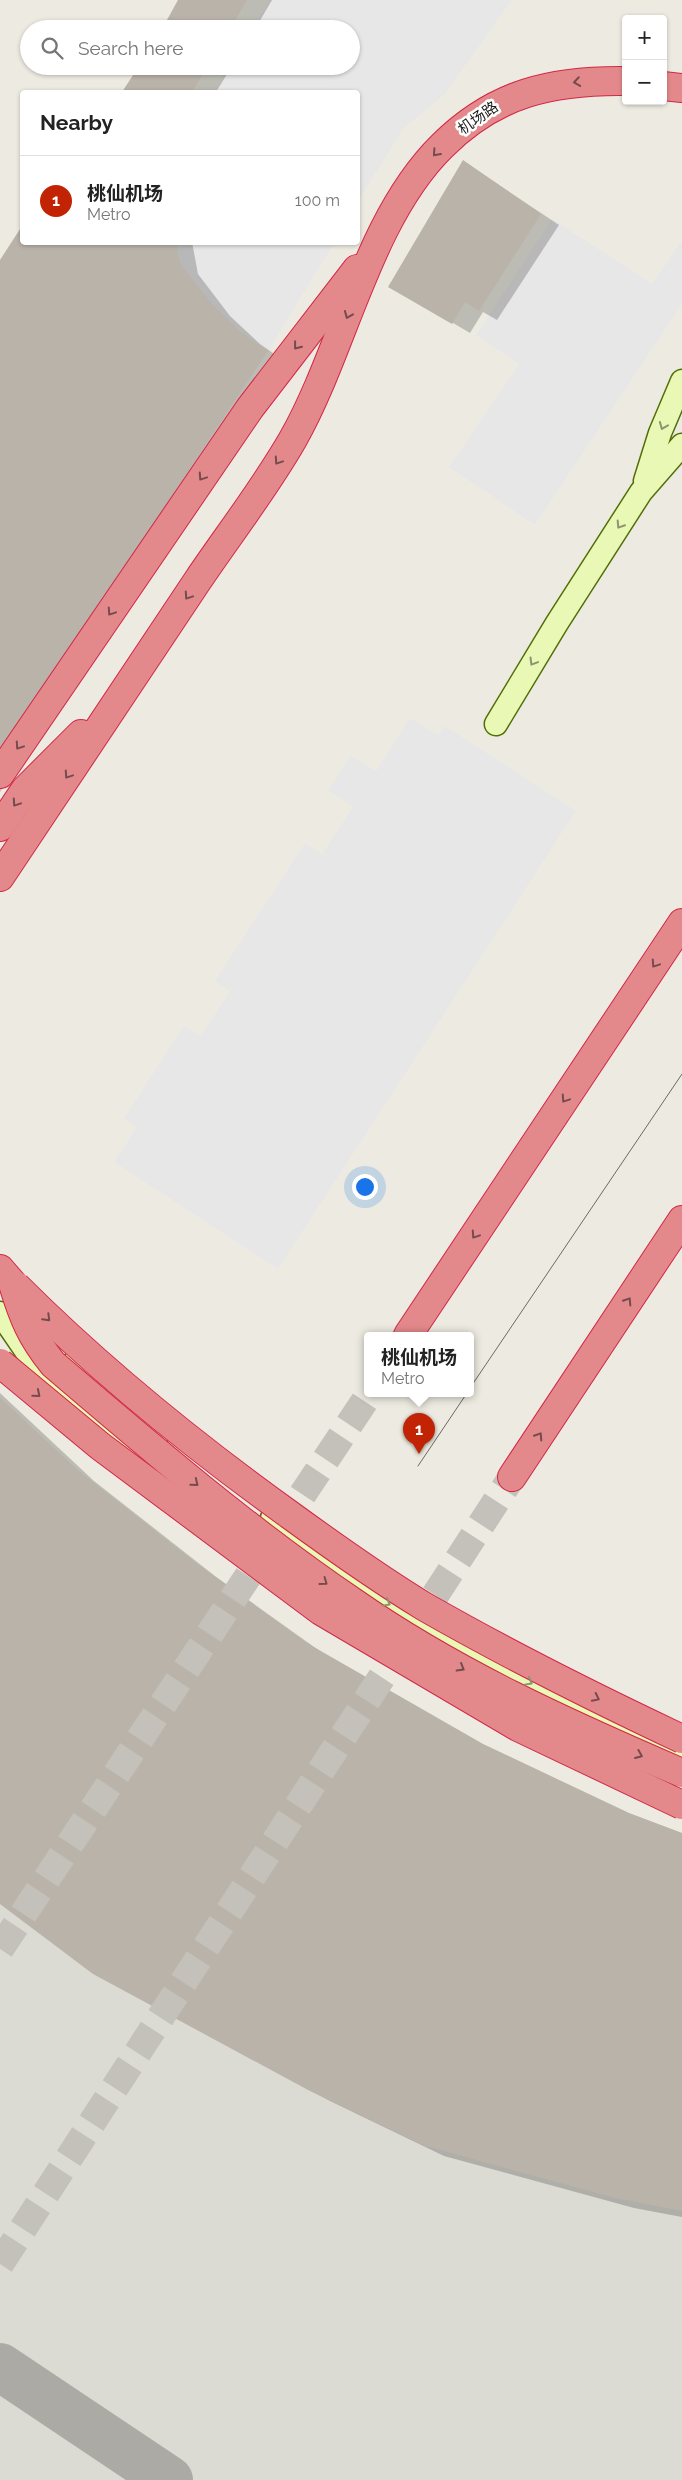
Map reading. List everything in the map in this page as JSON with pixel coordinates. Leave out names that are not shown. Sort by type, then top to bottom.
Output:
[{"type":"highway","name":"机场路","points":[[380,238],[417,174],[440,147],[468,122],[501,102],[540,88],[586,81],[622,81]]},
{"type":"highway","points":[[667,86],[682,88]]},
{"type":"highway","points":[[0,877],[293,438],[380,238]]},
{"type":"highway","points":[[0,774],[250,408],[380,238]]},
{"type":"highway","points":[[0,827],[25,790],[123,693]]},
{"type":"highway","points":[[410,1332],[682,923]]},
{"type":"highway","points":[[512,1477],[682,1220]]},
{"type":"highway","points":[[6,1276],[70,1340],[226,1469],[345,1554],[425,1606],[564,1682],[682,1739]]},
{"type":"highway","points":[[6,1276],[23,1318],[40,1347],[53,1364],[221,1505],[285,1554],[354,1603],[498,1689],[592,1734],[682,1773]]},
{"type":"highway","points":[[0,1363],[100,1446],[321,1611],[518,1727],[682,1805]]},
{"type":"street","points":[[640,492],[660,434],[682,381]]},
{"type":"street","points":[[496,724],[640,492],[682,445]]},
{"type":"street","points":[[0,1311],[372,1595],[595,1719],[682,1751]]},
{"type":"street","points":[[0,1311],[26,1351],[70,1398],[197,1510],[359,1640],[540,1746],[682,1811]]},
{"type":"shaded area","points":[[270,0],[512,0],[445,94],[404,128],[360,198],[360,90],[216,90],[225,75],[360,75],[360,20],[258,20]]},
{"type":"shaded area","points":[[552,219],[652,284],[682,241],[682,304],[535,525],[449,467],[519,364],[476,335]]},
{"type":"shaded area","points":[[176,245],[333,245],[268,351],[241,332],[212,304],[180,263]]},
{"type":"shaded area","points":[[410,718],[438,735],[445,726],[576,811],[278,1269],[114,1162],[137,1127],[124,1118],[184,1026],[201,1036],[230,991],[215,981],[305,843],[322,854],[353,807],[328,790],[351,756],[376,771]]},
{"type":"shaded area","points":[[0,1398],[76,1469],[197,1564],[305,1642],[483,1744],[629,1813],[682,1833],[682,2480],[0,2480]]},
{"type":"building","points":[[178,0],[247,0],[235,20],[167,20]]},
{"type":"building","points":[[133,75],[202,75],[193,90],[123,90]]},
{"type":"building","points":[[463,160],[541,214],[479,311],[465,302],[452,324],[388,287]]},
{"type":"building","points":[[20,229],[20,245],[177,245],[180,263],[212,304],[241,332],[268,351],[0,754],[0,260]]},
{"type":"building","points":[[0,1398],[76,1469],[197,1564],[305,1642],[483,1744],[629,1813],[682,1833],[682,2211],[615,2198],[425,2146],[310,2091],[93,1974],[0,1904]]},
{"type":"taxiway","points":[[0,2367],[169,2480]]},
{"type":"tunnel","points":[[0,1949],[367,1397]]},
{"type":"tunnel","points":[[0,2264],[512,1477]]},
{"type":"tram line","points":[[474,1382],[682,1074]]},
{"type":"tram line","points":[[418,1466],[464,1397]]},
{"type":"place","name":"桃仙机场","points":[[419,1454]]}]
